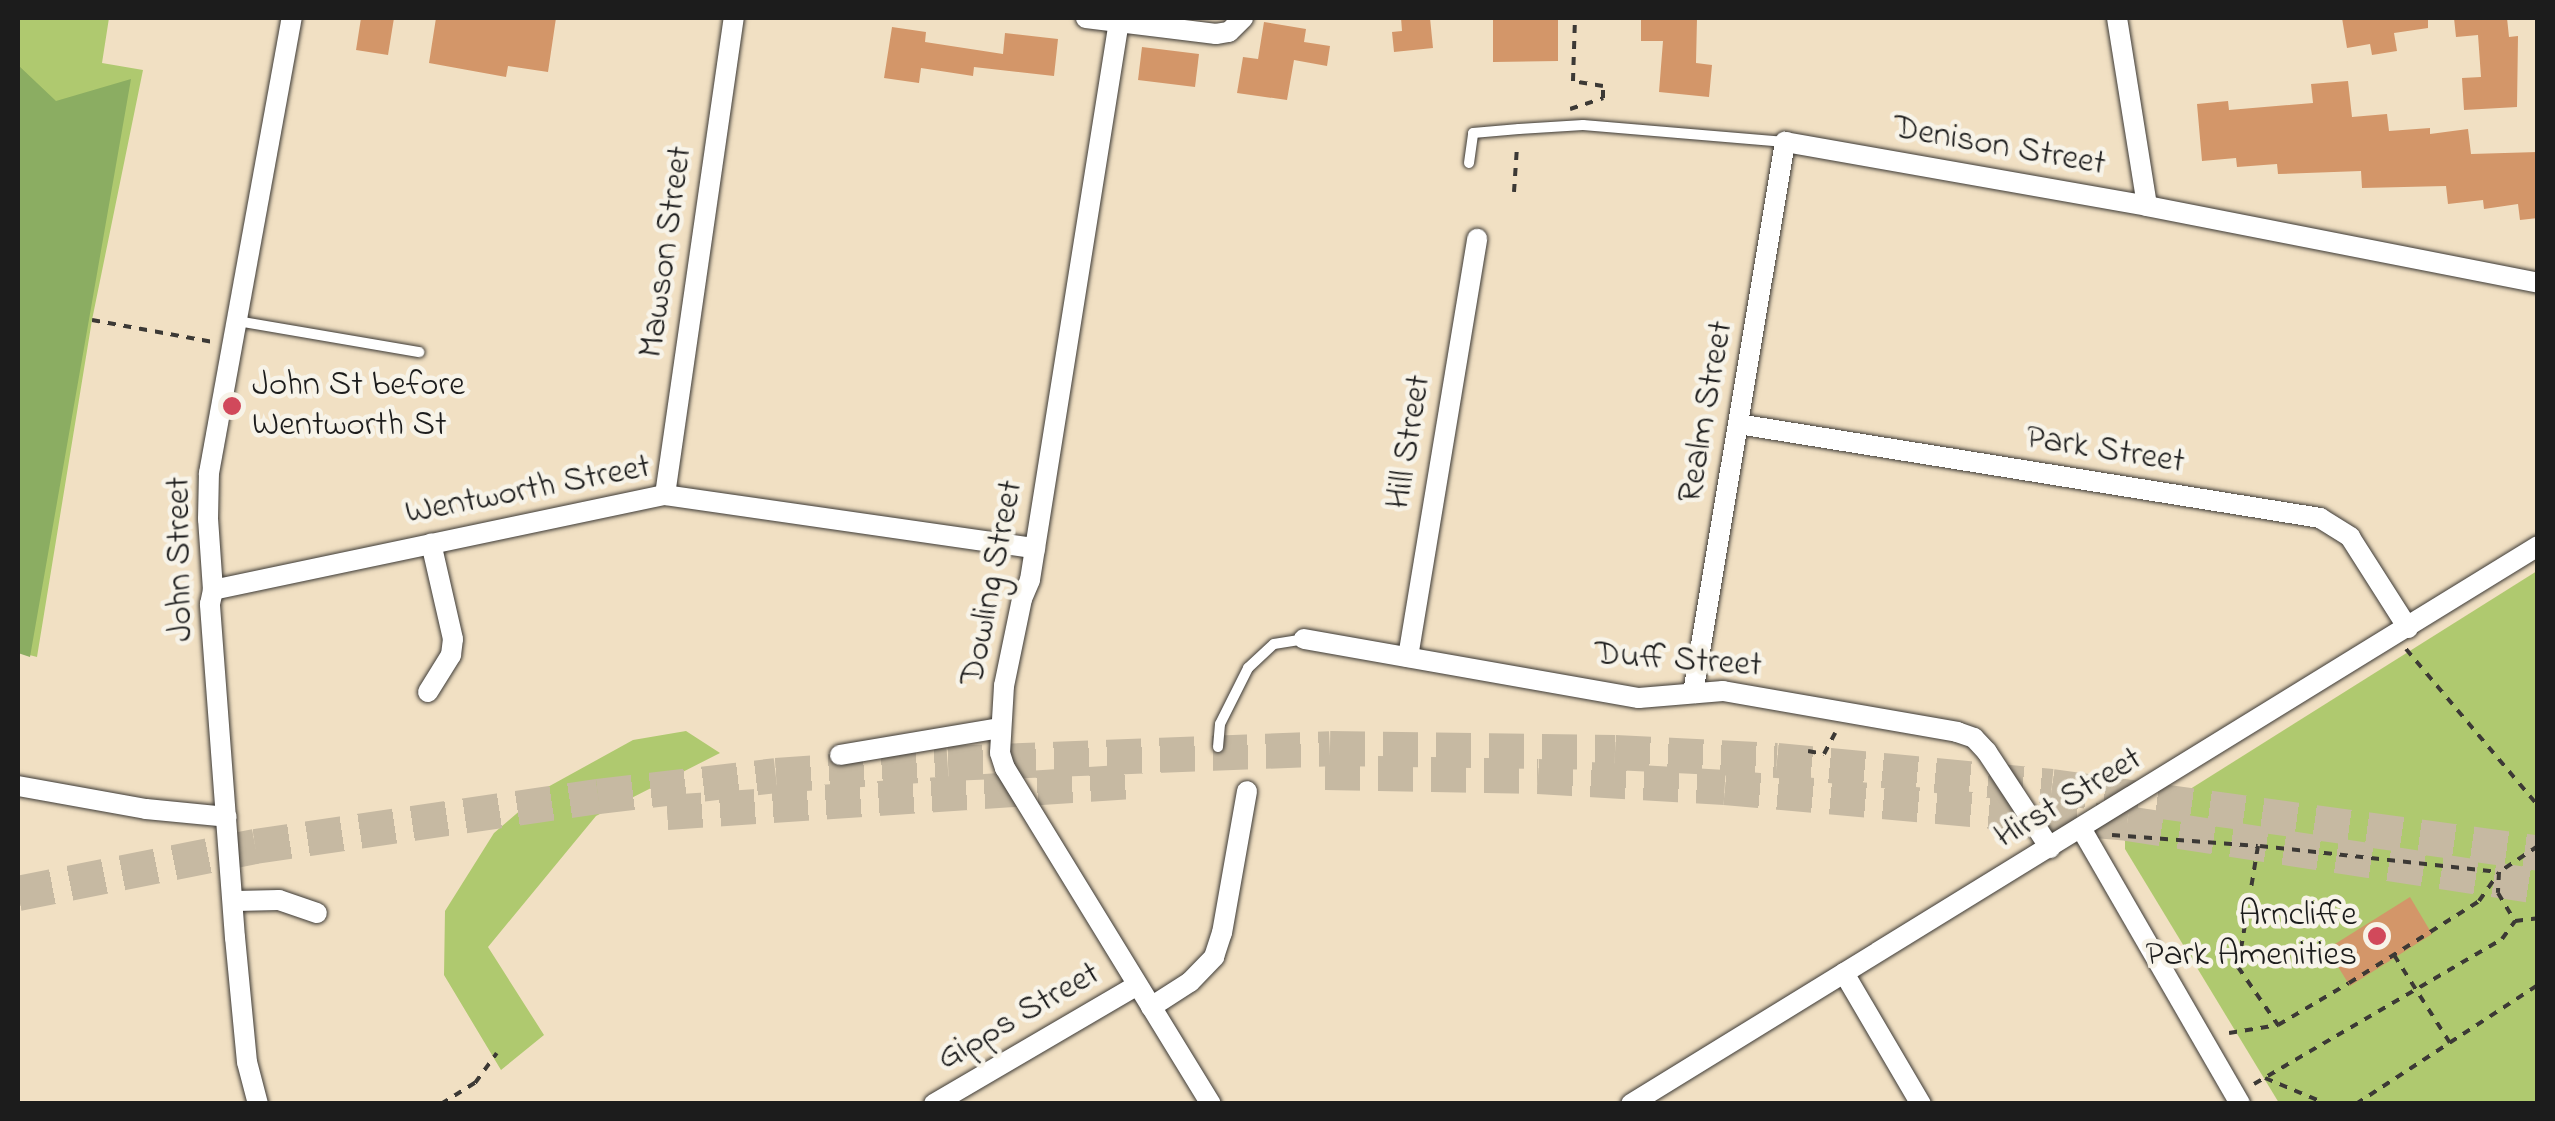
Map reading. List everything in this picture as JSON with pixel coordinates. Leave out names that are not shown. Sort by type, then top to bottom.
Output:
[{"type":"street","name":"John Street","points":[[258,1104],[247,1062],[235,938],[236,901],[210,604],[210,473],[292,18]]},
{"type":"street","name":"Mawson Street","points":[[665,495],[734,18]]},
{"type":"street","points":[[1086,18],[1216,34],[1228,32],[1243,18]]},
{"type":"street","points":[[2116,18],[2147,206]]},
{"type":"street","name":"Dowling Street","points":[[1119,21],[1035,548],[1004,686],[1000,728],[1005,768],[1211,1104]]},
{"type":"street","name":"Denison Street","points":[[1785,142],[2147,206],[2538,283]]},
{"type":"street","name":"Realm Street","points":[[1692,693],[1785,142]]},
{"type":"street","name":"Hill Street","points":[[1408,657],[1477,239]]},
{"type":"street","name":"Park Street","points":[[1738,424],[2320,518],[2350,537],[2408,628]]},
{"type":"street","name":"Wentworth Street","points":[[213,590],[665,495],[1035,548]]},
{"type":"street","points":[[428,692],[451,655],[452,639],[431,542]]},
{"type":"street","name":"Hirst Street","points":[[1631,1104],[2538,546]]},
{"type":"street","name":"Duff Street","points":[[1304,639],[1640,698],[1722,691],[1974,738],[2050,848]]},
{"type":"street","points":[[840,755],[1000,728]]},
{"type":"street","points":[[18,786],[146,810],[228,816]]},
{"type":"street","name":"Gipps Street","points":[[1150,1007],[1190,982],[1214,957],[1222,932],[1246,791]]},
{"type":"street","points":[[2082,830],[2240,1104]]},
{"type":"street","points":[[236,901],[280,900],[316,914]]},
{"type":"street","points":[[1844,973],[1921,1104]]},
{"type":"street","name":"Gipps Street","points":[[934,1104],[1136,986]]},
{"type":"lane","name":"Denison Street","points":[[1469,163],[1473,133],[1519,128],[1583,125],[1785,142]]},
{"type":"lane","points":[[236,320],[419,352]]},
{"type":"lane","points":[[1218,747],[1220,724],[1248,668],[1274,644],[1304,639]]},
{"type":"path","points":[[1575,18],[1574,81],[1604,86],[1603,98]]},
{"type":"path","points":[[1514,192],[1517,144]]},
{"type":"path","points":[[92,320],[217,342]]},
{"type":"path","points":[[2408,628],[2406,650],[2538,806]]},
{"type":"path","points":[[1808,751],[1824,754],[1833,733]]},
{"type":"path","points":[[2082,830],[2498,872]]},
{"type":"path","points":[[2258,846],[2238,968],[2278,1026]]},
{"type":"path","points":[[2229,1033],[2278,1026],[2480,901],[2498,872],[2538,846]]},
{"type":"path","points":[[2498,872],[2498,893],[2516,921]]},
{"type":"path","points":[[2257,1082],[2502,939],[2516,921],[2538,918]]},
{"type":"path","points":[[2394,955],[2450,1043]]},
{"type":"path","points":[[2356,1104],[2538,985]]},
{"type":"path","points":[[441,1104],[475,1083],[497,1053]]},
{"type":"path","points":[[2264,1078],[2327,1104]]},
{"type":"green space","points":[[18,18],[109,18],[102,63],[143,70],[92,320],[37,657],[18,652]]},
{"type":"green space","points":[[18,65],[56,101],[131,79],[30,657],[18,653]]},
{"type":"green space","points":[[2537,571],[2537,1103],[2279,1103],[2125,849],[2125,830]]},
{"type":"green space","points":[[686,731],[720,753],[596,816],[488,947],[544,1035],[501,1070],[444,975],[445,911],[494,833],[546,788],[633,740]]},
{"type":"building","points":[[361,18],[394,18],[388,55],[356,50]]},
{"type":"building","points":[[436,18],[556,18],[548,72],[508,66],[506,77],[429,63]]},
{"type":"building","points":[[1401,18],[1430,18],[1433,48],[1394,52],[1392,32],[1402,31]]},
{"type":"building","points":[[1493,18],[1558,18],[1558,61],[1493,62]]},
{"type":"building","points":[[1641,18],[1697,18],[1696,63],[1712,65],[1709,97],[1659,92],[1663,41],[1641,41]]},
{"type":"building","points":[[2342,18],[2428,18],[2428,28],[2394,33],[2397,51],[2372,55],[2370,44],[2347,48]]},
{"type":"building","points":[[2454,18],[2507,18],[2509,37],[2518,36],[2517,107],[2464,110],[2462,78],[2481,77],[2478,35],[2456,37]]},
{"type":"building","points":[[1264,22],[1306,29],[1304,42],[1330,46],[1327,66],[1294,60],[1287,100],[1237,93],[1243,57],[1258,59]]},
{"type":"building","points":[[892,27],[926,32],[925,42],[1003,54],[1005,33],[1058,39],[1054,76],[974,67],[973,76],[921,68],[919,83],[884,78]]},
{"type":"building","points":[[1142,47],[1199,54],[1195,87],[1138,80]]},
{"type":"building","points":[[2348,81],[2352,117],[2387,114],[2389,131],[2430,128],[2430,134],[2468,129],[2471,154],[2538,152],[2538,218],[2520,220],[2518,204],[2484,209],[2483,200],[2448,204],[2446,186],[2362,188],[2361,171],[2278,174],[2277,164],[2237,167],[2236,158],[2202,161],[2197,104],[2228,101],[2229,110],[2313,103],[2311,84]]},
{"type":"building","name":"Arncliffe Park Amenities","points":[[2410,897],[2432,934],[2350,986],[2327,949]]},
{"type":"tunnel","points":[[18,893],[255,846],[598,796],[776,775],[948,763],[1330,748],[1615,752],[1777,760],[2052,786],[2538,853]]},
{"type":"tunnel","points":[[1325,772],[1538,776],[1725,787],[2127,823],[2538,886]]},
{"type":"tunnel","points":[[667,812],[1128,781]]},
{"type":"place","name":"John St before Wentworth St","points":[[232,406]]},
{"type":"place","name":"Arncliffe Park Amenities","points":[[2377,936]]}]
